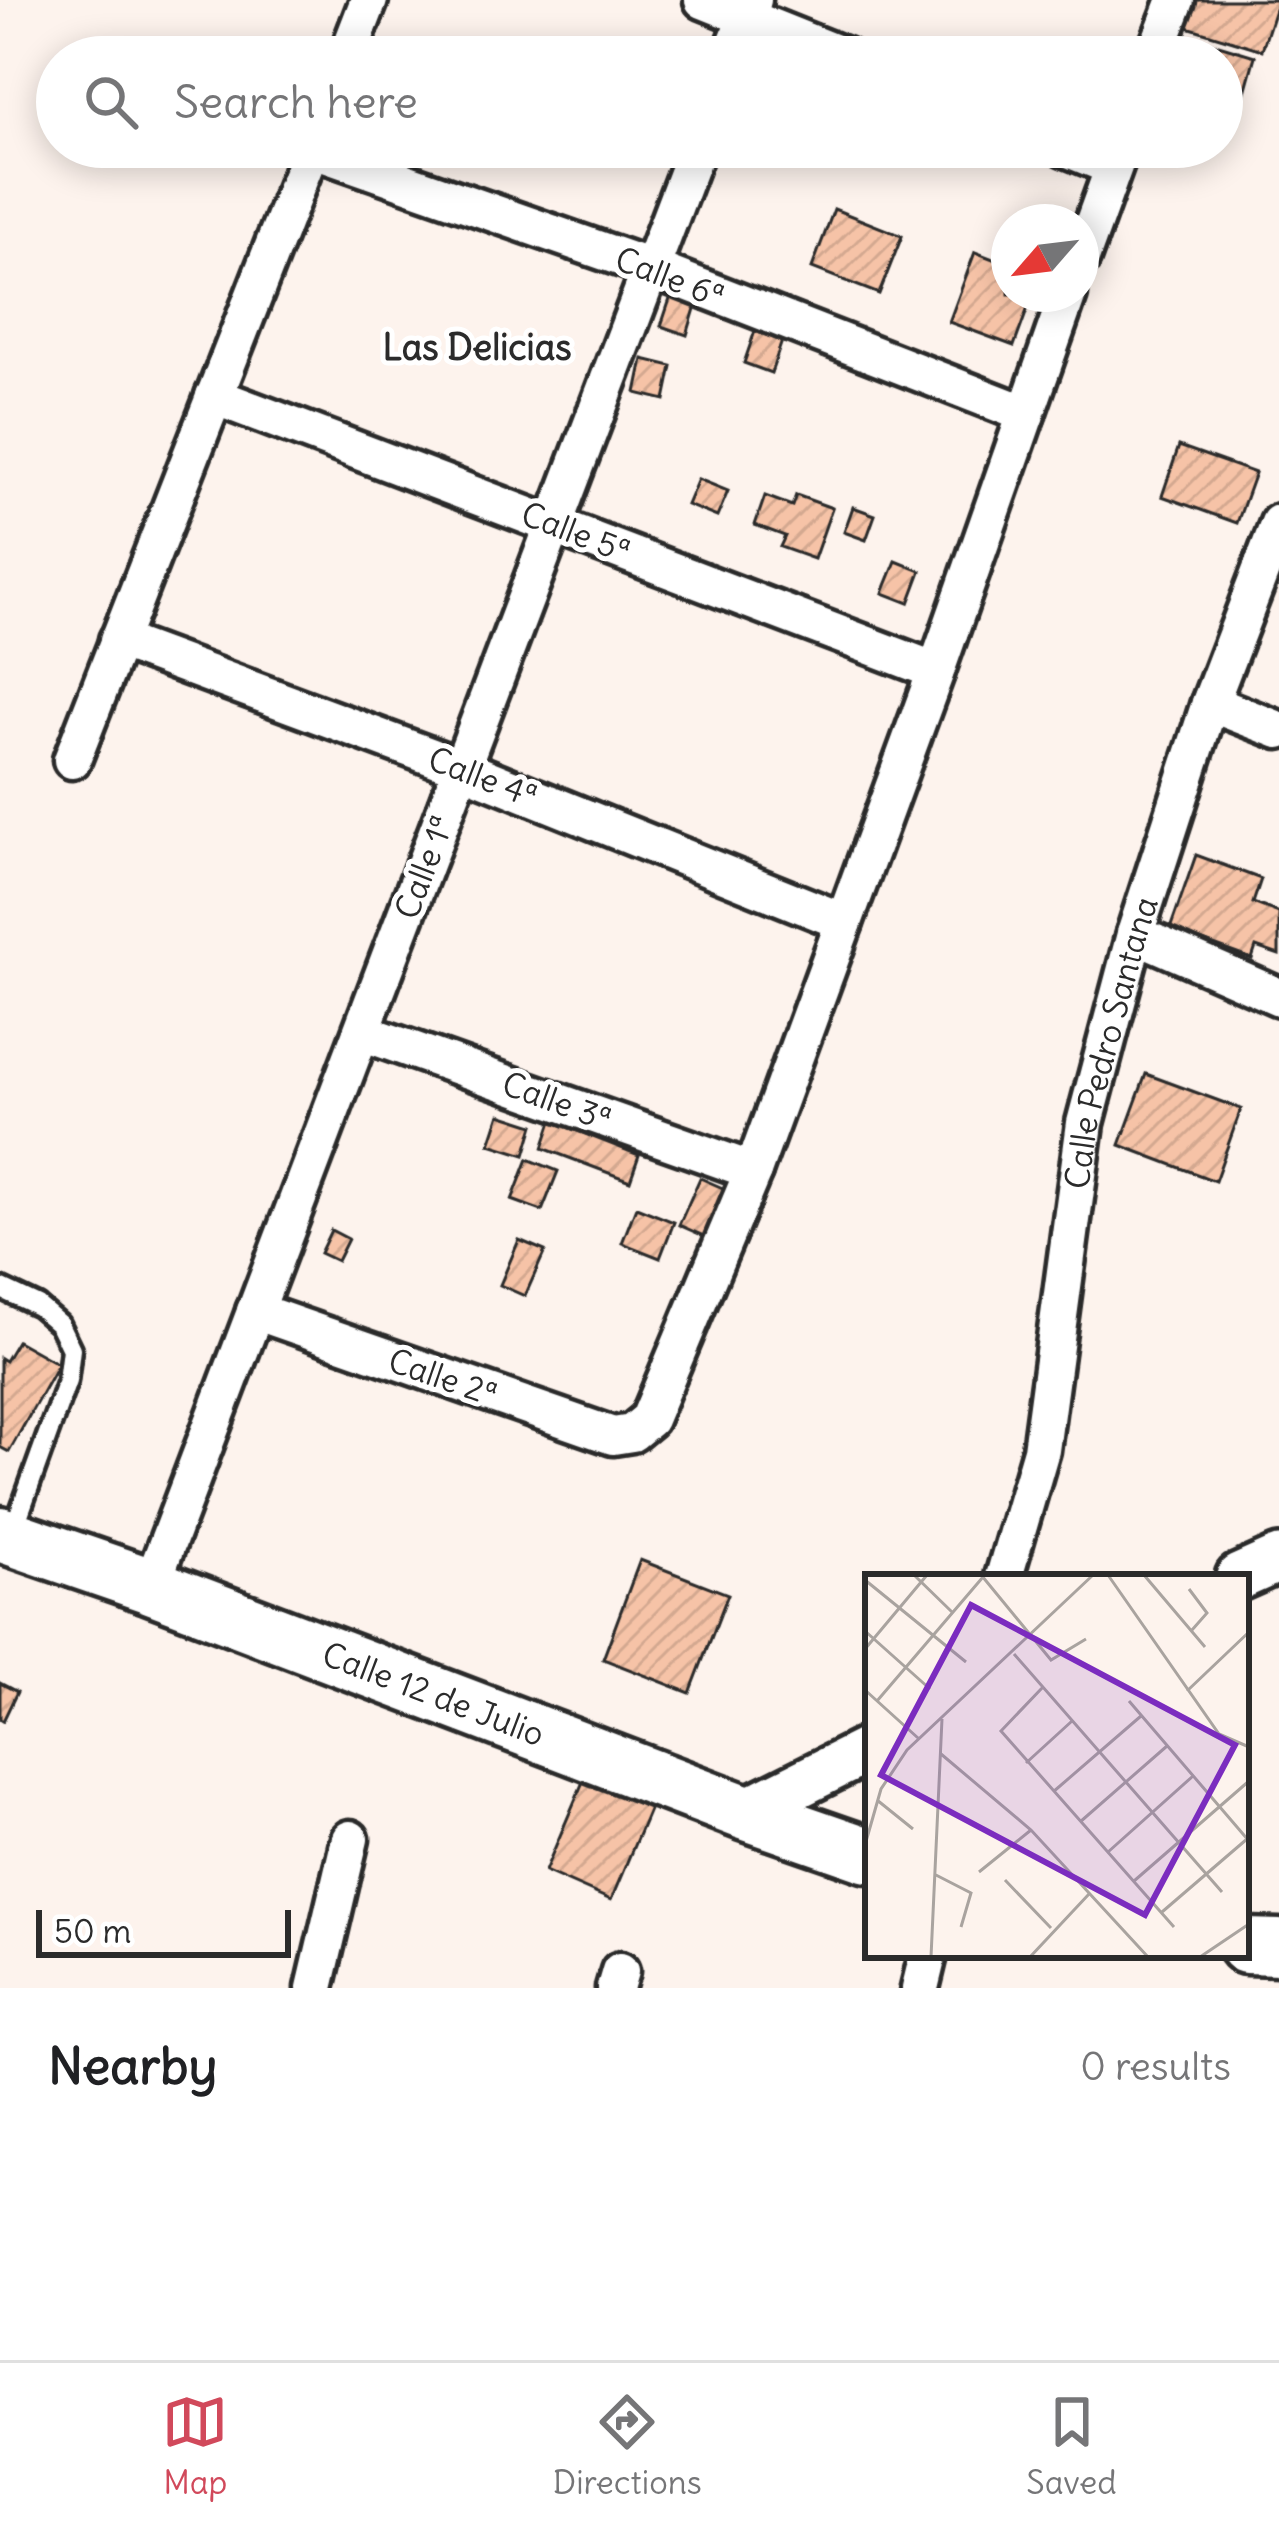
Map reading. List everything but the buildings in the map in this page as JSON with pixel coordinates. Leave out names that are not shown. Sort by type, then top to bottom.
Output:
[{"type":"main road","name":"Calle 12 de Julio","points":[[4,1544],[151,1586],[865,1854]]},
{"type":"main road","points":[[1249,1946],[1279,1947]]},
{"type":"street","points":[[354,36],[369,0]]},
{"type":"street","points":[[703,0],[750,8],[804,36]]},
{"type":"street","points":[[1162,36],[1176,0]]},
{"type":"street","points":[[739,36],[750,8]]},
{"type":"street","points":[[72,760],[303,168]]},
{"type":"street","name":"Calle 6ª","points":[[368,168],[651,268],[1026,414]]},
{"type":"street","name":"Calle 1ª","points":[[151,1586],[689,168]]},
{"type":"street","points":[[1099,207],[1113,168]]},
{"type":"street","points":[[753,1171],[1062,312]]},
{"type":"street","name":"Calle 5ª","points":[[214,396],[936,671]]},
{"type":"street","name":"Calle Pedro Santana","points":[[1005,1574],[1041,1450],[1085,1123],[1135,934],[1210,703],[1279,523]]},
{"type":"street","name":"Calle 4ª","points":[[118,640],[462,768],[844,922]]},
{"type":"street","points":[[1210,703],[1279,730]]},
{"type":"street","points":[[1135,934],[1279,997]]},
{"type":"street","name":"Calle 3ª","points":[[362,1032],[753,1171]]},
{"type":"street","name":"Calle 2ª","points":[[255,1311],[613,1436],[632,1433],[649,1419],[753,1171]]},
{"type":"street","points":[[1246,1574],[1279,1559]]},
{"type":"street","points":[[744,1811],[865,1751]]},
{"type":"street","points":[[316,1988],[350,1839]]},
{"type":"street","points":[[920,1988],[927,1958]]},
{"type":"lane","points":[[0,1288],[38,1306],[59,1324],[71,1349],[67,1381],[4,1544]]},
{"type":"district","name":"Las Delicias","points":[[477,347]]}]
